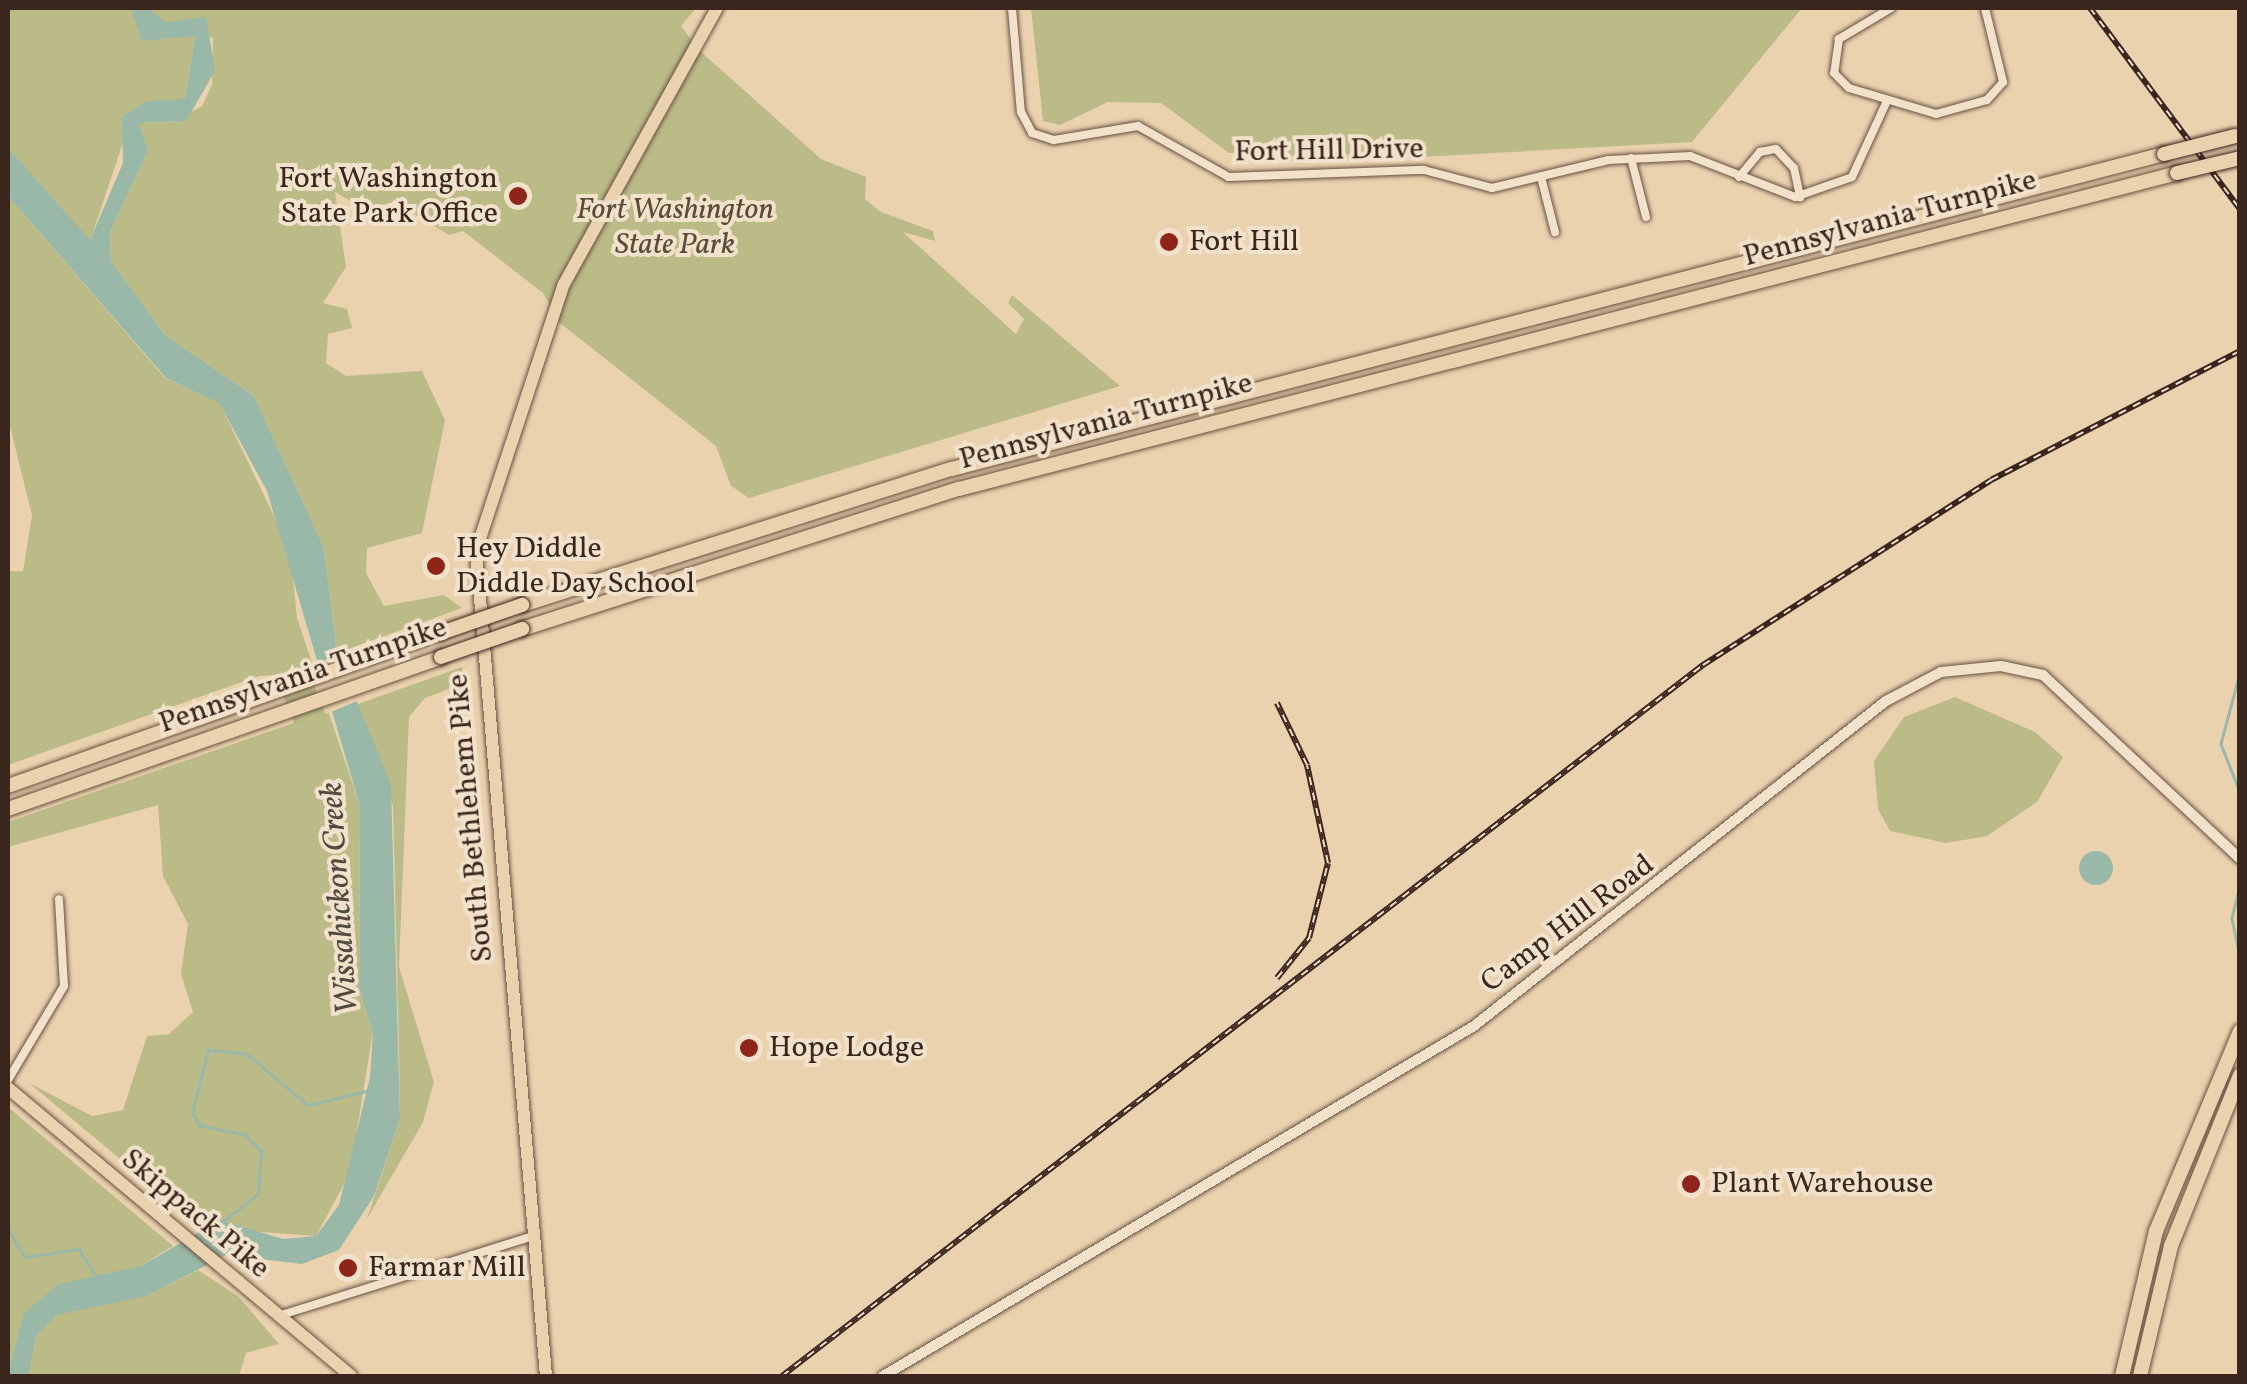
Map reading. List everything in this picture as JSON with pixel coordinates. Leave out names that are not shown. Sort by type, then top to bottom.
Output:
[{"type":"highway","name":"Pennsylvania Turnpike","points":[[8,786],[441,633],[952,469],[2237,136]]},
{"type":"highway","name":"Pennsylvania Turnpike","points":[[8,810],[441,656],[959,488],[2240,158]]},
{"type":"highway","points":[[2122,1376],[2156,1231],[2240,1031]]},
{"type":"highway","points":[[2140,1376],[2171,1246],[2240,1075]]},
{"type":"main road","name":"South Bethlehem Pike","points":[[546,1376],[476,551],[564,284],[716,8]]},
{"type":"main road","name":"Skippack Pike","points":[[8,1088],[184,1240],[351,1376]]},
{"type":"street","name":"Fort Hill Drive","points":[[1012,8],[1022,118],[1042,139],[1130,124],[1205,168],[1244,178],[1424,170],[1492,188],[1630,158],[1700,158],[1740,177],[1800,197]]},
{"type":"street","points":[[1892,8],[1844,34],[1832,58],[1840,82],[1886,103],[1936,114],[1998,92],[2004,71],[1985,8]]},
{"type":"street","points":[[1740,177],[1760,152],[1776,148],[1792,162],[1800,197],[1852,177],[1886,103]]},
{"type":"street","points":[[1630,158],[1646,217]]},
{"type":"street","points":[[1541,177],[1555,232]]},
{"type":"street","name":"Camp Hill Road","points":[[883,1376],[1474,1026],[1886,701],[1940,672],[2001,666],[2052,681],[2239,858]]},
{"type":"street","points":[[8,1080],[64,986],[60,899]]},
{"type":"street","points":[[278,1316],[534,1236]]},
{"type":"green space","points":[[8,8],[131,8],[195,36],[185,99],[134,110],[90,241],[8,148]]},
{"type":"green space","name":"Fort Washington State Park","points":[[149,8],[696,8],[681,26],[699,50],[821,159],[866,177],[865,199],[881,212],[933,231],[935,241],[903,232],[1016,334],[1024,319],[1008,303],[1012,295],[1120,386],[749,498],[731,486],[716,446],[560,323],[543,293],[463,231],[449,235],[394,202],[365,209],[335,192],[346,267],[323,303],[347,309],[352,328],[328,334],[326,363],[346,376],[422,371],[445,420],[422,533],[367,548],[366,573],[384,606],[444,595],[462,608],[337,653],[324,548],[254,396],[166,336],[111,261],[110,232],[148,150],[139,123],[174,122],[202,106],[212,85],[213,38],[153,18]]},
{"type":"green space","points":[[1031,8],[1802,8],[1692,142],[1296,164],[1277,151],[1229,153],[1161,103],[1108,102],[1060,125],[1043,121]]},
{"type":"green space","points":[[8,196],[165,378],[219,402],[290,549],[297,618],[360,806],[359,988],[373,1032],[350,1173],[316,1236],[203,1228],[29,1083],[92,1116],[123,1110],[147,1036],[169,1034],[193,1012],[181,974],[188,924],[163,876],[158,805],[8,847],[8,822],[294,723],[275,675],[259,676],[8,765],[8,571],[23,571],[32,515],[8,418]]},
{"type":"green space","points":[[462,667],[462,684],[425,698],[409,717],[399,967],[434,1082],[423,1122],[367,1219],[400,1119],[399,1053],[393,806],[358,704]]},
{"type":"green space","points":[[1955,697],[2035,732],[2063,757],[2037,802],[1987,836],[1946,843],[1890,831],[1878,809],[1874,761],[1904,717]]},
{"type":"green space","points":[[8,1107],[173,1246],[69,1310],[147,1296],[198,1270],[239,1297],[279,1344],[246,1353],[239,1376],[8,1376]]},
{"type":"shaded area","points":[[131,8],[149,8],[165,22],[206,17],[215,71],[186,121],[139,123],[148,150],[110,232],[111,261],[166,336],[254,396],[324,548],[337,653],[391,784],[400,1119],[374,1196],[339,1250],[302,1264],[226,1255],[147,1296],[57,1315],[36,1336],[28,1376],[8,1376],[24,1313],[59,1284],[141,1266],[220,1220],[283,1239],[316,1236],[339,1205],[370,1077],[373,1033],[359,988],[360,806],[267,491],[219,403],[166,378],[8,196],[8,148],[90,240],[123,163],[122,117],[147,101],[185,99],[195,36],[142,41]]},
{"type":"shaded area","points":[[2096,851],[2108,856],[2113,868],[2108,880],[2096,885],[2084,880],[2079,868],[2084,856]]},
{"type":"pier","points":[[343,653],[362,699],[326,714],[307,668]]},
{"type":"waterway","points":[[2240,673],[2221,744],[2240,792]]},
{"type":"waterway","points":[[2240,886],[2232,919],[2240,956]]},
{"type":"waterway","points":[[221,1223],[258,1194],[261,1151],[245,1135],[200,1126],[192,1113],[208,1050],[246,1053],[308,1105],[371,1090]]},
{"type":"waterway","points":[[8,1228],[25,1257],[79,1249],[98,1280]]},
{"type":"railway","points":[[2090,8],[2240,209]]},
{"type":"railway","points":[[782,1376],[1703,665],[1991,480],[2240,351]]},
{"type":"railway","points":[[1277,703],[1307,765],[1328,863],[1309,938],[1277,978]]},
{"type":"place","name":"Fort Washington State Park Office","points":[[518,196]]},
{"type":"place","name":"Fort Hill","points":[[1169,242]]},
{"type":"place","name":"Hey Diddle Diddle Day School","points":[[436,566]]},
{"type":"place","name":"Hope Lodge","points":[[749,1048]]},
{"type":"place","name":"Plant Warehouse","points":[[1691,1184]]},
{"type":"place","name":"Farmar Mill","points":[[348,1268]]},
{"type":"water label","name":"Wissahickon Creek","points":[[341,898]]}]
